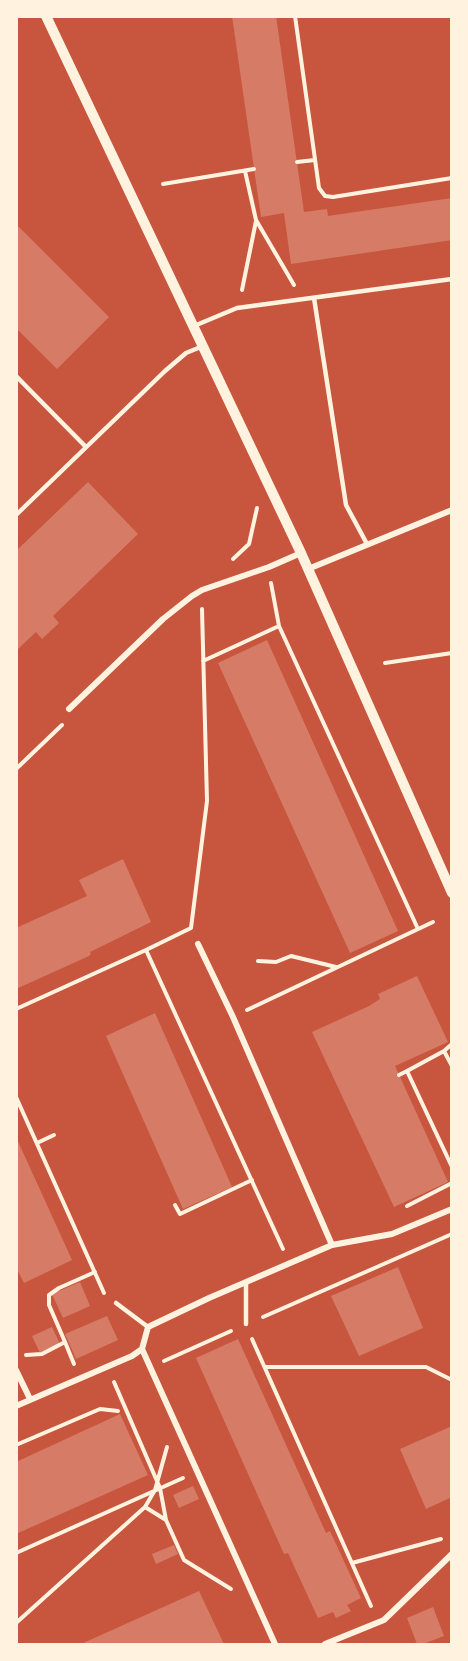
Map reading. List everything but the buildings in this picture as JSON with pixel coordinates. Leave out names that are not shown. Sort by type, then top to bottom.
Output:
[{"type":"street","points":[[46,16],[301,553],[452,892]]},
{"type":"street","points":[[308,569],[452,510]]},
{"type":"street","points":[[69,709],[163,619],[202,590],[269,567],[301,553]]},
{"type":"street","points":[[198,944],[233,1017],[332,1245]]},
{"type":"street","points":[[16,1406],[132,1356],[142,1349],[148,1327],[209,1298],[332,1245],[392,1234],[452,1209]]},
{"type":"street","points":[[142,1349],[275,1644]]},
{"type":"street","points":[[16,1370],[30,1399]]},
{"type":"street","points":[[325,1644],[384,1620],[452,1554]]},
{"type":"lane","points":[[194,326],[237,308],[452,279]]},
{"type":"lane","points":[[314,298],[346,504],[367,544]]},
{"type":"lane","points":[[16,514],[165,371],[186,353],[203,345]]},
{"type":"lane","points":[[16,376],[86,447]]},
{"type":"lane","points":[[246,1282],[246,1324]]},
{"type":"lane","points":[[116,1303],[148,1327]]},
{"type":"path","points":[[295,16],[319,188],[325,196],[333,197],[452,178]]},
{"type":"path","points":[[297,162],[315,160]]},
{"type":"path","points":[[163,184],[255,169]]},
{"type":"path","points":[[245,171],[256,220],[296,288]]},
{"type":"path","points":[[241,295],[256,220]]},
{"type":"path","points":[[251,530],[258,505]]},
{"type":"path","points":[[269,567],[279,626],[418,929]]},
{"type":"path","points":[[16,1009],[191,928],[207,801],[202,590]]},
{"type":"path","points":[[203,661],[279,626]]},
{"type":"path","points":[[385,663],[452,653]]},
{"type":"path","points":[[16,768],[64,723]]},
{"type":"path","points":[[233,1017],[433,922]]},
{"type":"path","points":[[146,950],[290,1263]]},
{"type":"path","points":[[258,962],[276,962],[291,956],[337,968]]},
{"type":"path","points":[[399,1075],[444,1051],[452,1044]]},
{"type":"path","points":[[444,1051],[452,1066]]},
{"type":"path","points":[[408,1071],[452,1167]]},
{"type":"path","points":[[16,1097],[108,1302]]},
{"type":"path","points":[[37,1143],[54,1135]]},
{"type":"path","points":[[175,1206],[180,1214],[252,1180]]},
{"type":"path","points":[[150,1366],[452,1234]]},
{"type":"path","points":[[75,1365],[49,1305],[49,1295],[58,1288],[95,1272]]},
{"type":"path","points":[[246,1324],[379,1622]]},
{"type":"path","points":[[23,1355],[42,1354],[65,1342]]},
{"type":"path","points":[[265,1367],[426,1368],[452,1380]]},
{"type":"path","points":[[112,1379],[158,1482]]},
{"type":"path","points":[[16,1445],[100,1409],[118,1411]]},
{"type":"path","points":[[175,1421],[158,1482],[166,1520],[184,1560],[233,1591]]},
{"type":"path","points":[[16,1553],[197,1472]]},
{"type":"path","points":[[16,1623],[145,1507],[158,1489]]},
{"type":"path","points":[[145,1507],[166,1520]]},
{"type":"path","points":[[352,1563],[452,1536]]}]
